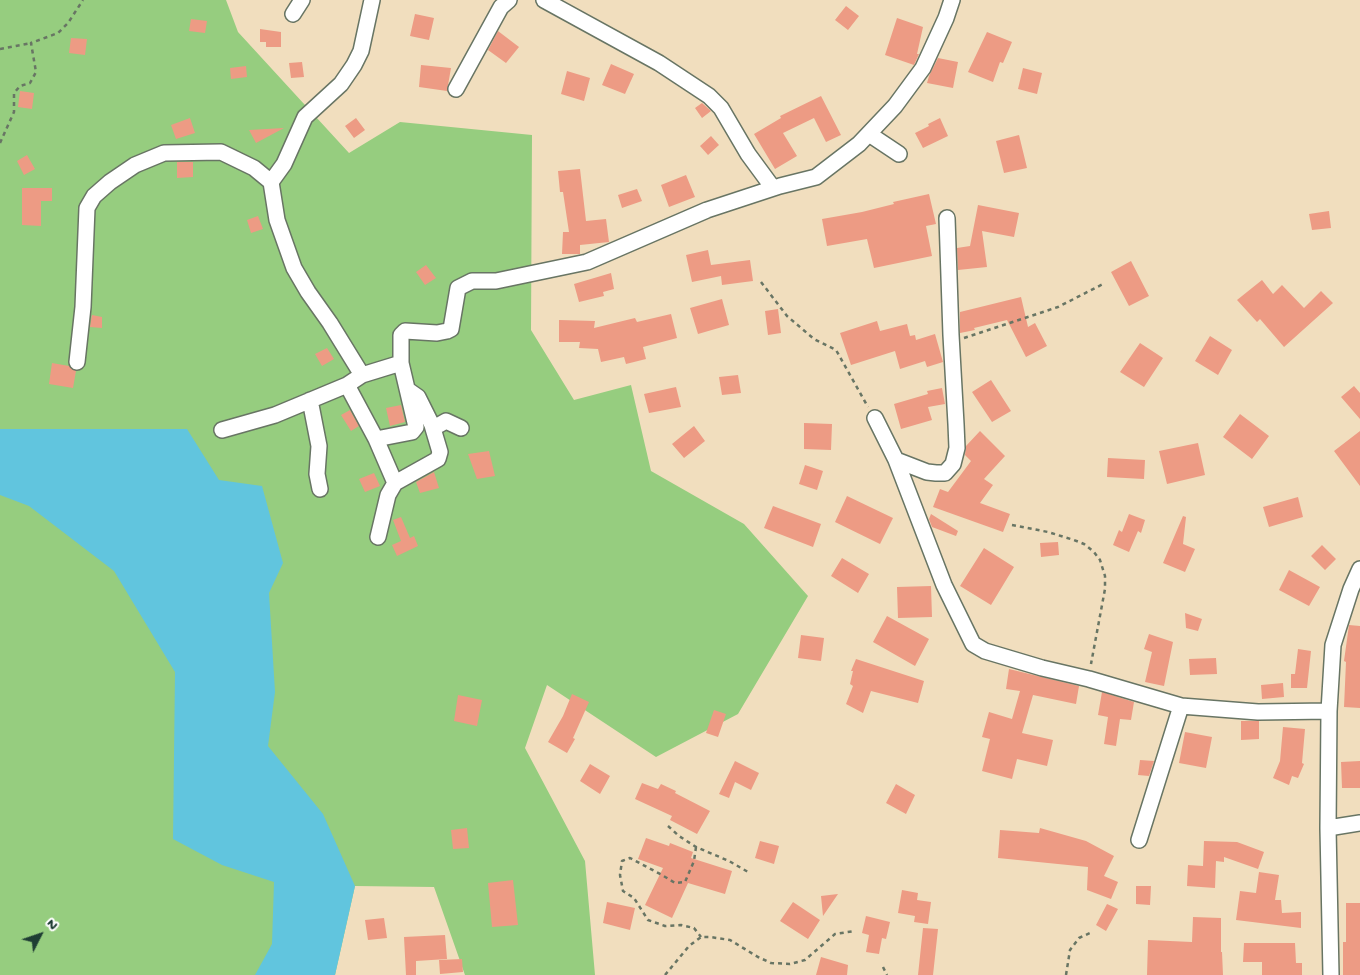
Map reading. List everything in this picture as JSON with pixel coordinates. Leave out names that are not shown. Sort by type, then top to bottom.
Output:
[{"type":"street","points":[[293,14],[302,0]]},
{"type":"street","points":[[271,182],[284,164],[306,117],[342,84],[354,65],[361,51],[372,0]]},
{"type":"street","points":[[456,89],[501,7],[509,0]]},
{"type":"street","points":[[544,0],[659,63],[709,96],[720,108],[748,154],[773,188]]},
{"type":"street","points":[[376,439],[412,432],[416,428],[401,363],[401,335],[405,331],[437,333],[451,329],[458,288],[472,281],[496,281],[587,262],[708,210],[773,188],[816,178],[869,134],[895,106],[923,68],[946,18],[952,0]]},
{"type":"street","points":[[869,134],[899,154]]},
{"type":"street","points":[[77,362],[83,307],[87,208],[94,196],[134,165],[164,153],[221,152],[254,168],[271,182],[277,220],[294,268],[362,374]]},
{"type":"street","points":[[896,460],[927,472],[936,473],[945,473],[954,464],[956,424],[947,218]]},
{"type":"street","points":[[222,430],[275,415],[348,385],[362,374],[401,363]]},
{"type":"street","points":[[348,385],[376,439],[395,483]]},
{"type":"street","points":[[378,538],[388,495],[395,483],[438,459],[440,452],[432,425],[418,397],[407,390]]},
{"type":"street","points":[[310,400],[319,446],[317,474],[320,489]]},
{"type":"street","points":[[875,418],[896,460],[944,585],[973,644],[985,651],[1042,668],[1089,679],[1182,706],[1258,712],[1328,711]]},
{"type":"street","points":[[432,425],[439,425],[446,420],[460,428]]},
{"type":"street","points":[[1331,975],[1328,711],[1333,646],[1360,569]]},
{"type":"street","points":[[1139,840],[1182,706]]},
{"type":"street","points":[[1328,828],[1360,823]]},
{"type":"path","points":[[0,49],[31,43],[58,33],[68,23],[83,0]]},
{"type":"path","points":[[0,143],[14,112],[14,93],[20,86],[30,84],[36,72],[31,43]]},
{"type":"path","points":[[761,282],[787,316],[814,339],[836,350],[875,418]]},
{"type":"path","points":[[951,342],[1058,307],[1105,283]]},
{"type":"path","points":[[1012,525],[1048,532],[1074,540],[1084,544],[1100,560],[1105,576],[1105,589],[1089,679]]},
{"type":"path","points":[[668,826],[696,847],[729,861],[748,872]]},
{"type":"path","points":[[696,847],[694,861],[685,882],[675,883],[630,858],[622,861],[620,875],[622,890],[634,898],[648,920],[665,926],[682,925],[694,928],[701,937]]},
{"type":"path","points":[[665,975],[689,946],[701,937],[710,936],[730,940],[758,958],[772,963],[790,964],[805,960],[836,934],[855,931]]},
{"type":"path","points":[[1066,975],[1070,950],[1079,938],[1090,933]]},
{"type":"path","points":[[883,967],[887,975]]},
{"type":"green space","points":[[0,0],[226,0],[238,32],[349,153],[400,122],[532,135],[531,330],[574,400],[631,385],[651,471],[744,524],[808,596],[738,714],[656,757],[547,685],[525,748],[585,861],[595,975],[465,975],[434,887],[355,886],[335,975],[0,975]]},
{"type":"water","points":[[0,429],[187,429],[219,480],[262,486],[283,563],[269,593],[275,692],[268,746],[323,814],[355,886],[335,975],[255,975],[272,944],[274,882],[222,865],[173,839],[175,672],[114,571],[29,506],[0,495]]},
{"type":"building","points":[[846,6],[859,16],[848,30],[835,20]]},
{"type":"building","points":[[415,14],[434,18],[429,40],[410,36]]},
{"type":"building","points":[[897,18],[923,27],[917,54],[919,54],[914,65],[885,55]]},
{"type":"building","points":[[191,19],[207,21],[205,33],[189,31]]},
{"type":"building","points":[[260,29],[281,32],[281,47],[266,47],[266,42],[260,42]]},
{"type":"building","points":[[498,31],[519,47],[506,63],[488,50]]},
{"type":"building","points":[[987,32],[1012,42],[1003,63],[1000,62],[993,82],[968,72]]},
{"type":"building","points":[[71,38],[87,39],[85,55],[69,53]]},
{"type":"building","points":[[938,58],[958,62],[953,88],[927,83]]},
{"type":"building","points":[[302,62],[304,77],[291,78],[289,63]]},
{"type":"building","points":[[611,64],[634,74],[625,94],[602,85]]},
{"type":"building","points":[[421,65],[451,68],[447,91],[419,87]]},
{"type":"building","points":[[246,66],[247,77],[231,79],[230,68]]},
{"type":"building","points":[[1023,68],[1042,73],[1037,94],[1018,89]]},
{"type":"building","points":[[567,71],[590,78],[584,101],[561,94]]},
{"type":"building","points":[[20,91],[34,93],[32,109],[18,107]]},
{"type":"building","points":[[821,96],[841,135],[826,142],[814,118],[783,133],[797,156],[775,169],[754,134],[781,118],[780,116]]},
{"type":"building","points":[[702,103],[711,111],[702,118],[695,108]]},
{"type":"building","points":[[190,118],[195,133],[176,139],[171,125]]},
{"type":"building","points":[[356,118],[365,130],[354,138],[345,126]]},
{"type":"building","points":[[940,118],[948,136],[923,148],[915,133]]},
{"type":"building","points":[[284,128],[256,143],[249,130]]},
{"type":"building","points":[[1019,135],[1027,168],[1004,173],[996,141]]},
{"type":"building","points":[[711,136],[719,145],[708,155],[700,146]]},
{"type":"building","points":[[27,155],[35,169],[24,175],[17,161]]},
{"type":"building","points":[[177,162],[193,162],[193,177],[177,178]]},
{"type":"building","points":[[580,169],[586,221],[606,219],[609,242],[580,245],[580,254],[562,254],[563,232],[569,232],[563,192],[560,192],[558,171]]},
{"type":"building","points":[[686,175],[695,197],[669,207],[661,185]]},
{"type":"building","points":[[22,188],[52,188],[52,201],[41,201],[41,226],[22,225]]},
{"type":"building","points":[[637,189],[642,201],[622,208],[618,195]]},
{"type":"building","points":[[929,194],[936,224],[926,226],[932,256],[874,268],[867,239],[827,246],[822,219],[862,212],[894,204],[893,202]]},
{"type":"building","points":[[978,205],[1019,213],[1014,237],[982,231],[987,267],[958,270],[957,248],[970,246]]},
{"type":"building","points":[[1329,211],[1331,228],[1312,230],[1309,214]]},
{"type":"building","points":[[258,216],[263,229],[251,233],[247,220]]},
{"type":"building","points":[[708,250],[711,265],[750,260],[753,281],[722,285],[721,276],[692,282],[686,255]]},
{"type":"building","points":[[1131,261],[1149,296],[1129,306],[1111,272]]},
{"type":"building","points":[[426,265],[436,278],[425,285],[416,272]]},
{"type":"building","points":[[611,273],[614,289],[603,292],[604,296],[579,302],[574,284]]},
{"type":"building","points":[[1262,280],[1273,294],[1282,285],[1304,308],[1321,291],[1333,303],[1284,347],[1260,319],[1257,322],[1237,300]]},
{"type":"building","points":[[1021,297],[1028,327],[1035,323],[1047,346],[1026,357],[1007,320],[960,333],[960,312]]},
{"type":"building","points":[[722,299],[729,325],[698,334],[690,308]]},
{"type":"building","points":[[778,309],[781,333],[768,335],[765,311]]},
{"type":"building","points":[[671,314],[677,338],[643,347],[646,359],[626,364],[624,357],[601,362],[598,349],[579,348],[580,342],[559,342],[559,320],[595,321],[594,328],[635,318],[637,322]]},
{"type":"building","points":[[92,315],[102,317],[102,328],[90,327]]},
{"type":"building","points":[[877,321],[880,331],[907,324],[910,336],[915,335],[916,340],[935,334],[943,362],[927,367],[925,361],[900,369],[895,351],[851,365],[840,333]]},
{"type":"building","points":[[1210,336],[1232,350],[1218,375],[1195,361]]},
{"type":"building","points":[[1140,343],[1163,358],[1144,387],[1120,372]]},
{"type":"building","points":[[327,348],[334,359],[322,366],[315,354]]},
{"type":"building","points":[[52,363],[69,366],[76,371],[73,388],[49,384]]},
{"type":"building","points":[[738,375],[741,393],[722,395],[719,377]]},
{"type":"building","points":[[991,380],[1011,411],[992,422],[972,392]]},
{"type":"building","points":[[1354,386],[1360,393],[1360,419],[1341,397]]},
{"type":"building","points":[[676,387],[681,407],[649,413],[644,394]]},
{"type":"building","points":[[942,388],[945,404],[928,407],[932,420],[901,429],[894,404],[928,394],[927,391]]},
{"type":"building","points":[[401,405],[405,422],[390,426],[386,408]]},
{"type":"building","points":[[350,410],[359,426],[351,431],[341,415]]},
{"type":"building","points":[[1240,414],[1269,436],[1252,459],[1223,437]]},
{"type":"building","points":[[804,423],[832,424],[831,450],[804,449]]},
{"type":"building","points":[[694,426],[705,441],[684,458],[672,444]]},
{"type":"building","points":[[980,431],[1005,456],[984,479],[993,485],[980,503],[1010,514],[1003,532],[933,507],[940,489],[948,492],[971,461],[965,455],[966,446]]},
{"type":"building","points":[[1360,431],[1360,486],[1334,451]]},
{"type":"building","points":[[1198,443],[1205,475],[1167,484],[1159,451]]},
{"type":"building","points":[[489,451],[495,476],[477,479],[468,454]]},
{"type":"building","points":[[1108,458],[1145,460],[1144,479],[1107,477]]},
{"type":"building","points":[[805,465],[823,471],[817,490],[799,484]]},
{"type":"building","points":[[434,472],[439,488],[420,493],[416,482]]},
{"type":"building","points":[[374,473],[380,486],[365,492],[359,479]]},
{"type":"building","points":[[847,496],[893,518],[880,544],[835,522]]},
{"type":"building","points":[[1298,497],[1303,517],[1269,527],[1263,507]]},
{"type":"building","points":[[773,506],[821,524],[813,547],[764,528]]},
{"type":"building","points":[[931,514],[958,531],[956,536],[932,527],[929,519]]},
{"type":"building","points":[[1129,514],[1145,520],[1141,533],[1138,531],[1129,552],[1113,545],[1119,530],[1122,532]]},
{"type":"building","points":[[1183,516],[1186,517],[1183,544],[1195,549],[1185,572],[1163,563]]},
{"type":"building","points":[[401,517],[410,538],[414,536],[418,546],[397,556],[392,545],[401,541],[393,520]]},
{"type":"building","points":[[1058,542],[1059,555],[1041,557],[1040,543]]},
{"type":"building","points":[[1322,545],[1336,559],[1325,570],[1311,556]]},
{"type":"building","points":[[984,548],[1014,567],[991,605],[960,586]]},
{"type":"building","points":[[842,558],[869,574],[858,593],[831,576]]},
{"type":"building","points":[[1289,570],[1320,587],[1309,606],[1279,590]]},
{"type":"building","points":[[931,586],[932,617],[898,618],[897,587]]},
{"type":"building","points":[[1185,613],[1202,619],[1198,631],[1186,628]]},
{"type":"building","points":[[887,616],[929,639],[915,666],[873,642]]},
{"type":"building","points":[[1349,625],[1360,626],[1360,708],[1344,707],[1346,662],[1344,661]]},
{"type":"building","points":[[1149,634],[1173,642],[1164,686],[1145,682],[1152,652],[1144,649]]},
{"type":"building","points":[[801,635],[824,638],[821,661],[798,658]]},
{"type":"building","points":[[1298,649],[1311,651],[1307,688],[1291,688],[1291,674],[1295,674]]},
{"type":"building","points":[[1216,658],[1217,674],[1190,675],[1189,659]]},
{"type":"building","points":[[856,659],[924,681],[918,703],[871,691],[863,713],[846,704],[853,686],[850,684],[853,671],[851,671]]},
{"type":"building","points":[[1009,669],[1079,686],[1076,704],[1033,695],[1022,733],[1053,740],[1047,766],[1017,759],[1012,779],[982,771],[990,739],[982,737],[989,712],[1012,719],[1020,691],[1006,689]]},
{"type":"building","points":[[1283,683],[1284,697],[1262,699],[1261,685]]},
{"type":"building","points":[[1102,692],[1134,702],[1131,720],[1120,719],[1116,746],[1104,744],[1108,717],[1098,715]]},
{"type":"building","points":[[572,694],[589,702],[573,738],[575,739],[567,753],[548,742],[563,716]]},
{"type":"building","points":[[458,695],[482,700],[477,726],[454,721]]},
{"type":"building","points":[[714,710],[726,714],[718,737],[706,733]]},
{"type":"building","points":[[1241,721],[1259,721],[1259,739],[1241,740]]},
{"type":"building","points":[[1283,727],[1305,729],[1302,763],[1304,764],[1298,778],[1292,776],[1289,785],[1273,778],[1280,761]]},
{"type":"building","points":[[1185,732],[1212,737],[1206,768],[1179,763]]},
{"type":"building","points":[[1140,760],[1154,761],[1149,776],[1138,775]]},
{"type":"building","points":[[735,761],[759,773],[751,790],[735,782],[729,798],[719,794]]},
{"type":"building","points":[[1360,761],[1360,788],[1342,788],[1341,762]]},
{"type":"building","points":[[590,764],[610,776],[600,794],[580,781]]},
{"type":"building","points":[[642,783],[658,789],[661,784],[710,811],[697,834],[670,820],[672,816],[635,799]]},
{"type":"building","points":[[896,784],[915,795],[906,814],[886,803]]},
{"type":"building","points":[[467,828],[469,848],[453,849],[451,830]]},
{"type":"building","points":[[1040,828],[1086,841],[1114,856],[1104,876],[1118,882],[1111,899],[1087,890],[1088,867],[998,858],[1000,830],[1039,833]]},
{"type":"building","points":[[646,838],[669,846],[670,843],[693,852],[691,858],[732,871],[725,894],[688,883],[672,918],[645,905],[663,868],[638,859]]},
{"type":"building","points":[[760,841],[779,846],[774,864],[755,858]]},
{"type":"building","points":[[1204,841],[1237,842],[1264,852],[1258,869],[1224,857],[1224,862],[1216,861],[1215,888],[1187,886],[1188,865],[1203,866]]},
{"type":"building","points":[[1259,872],[1279,875],[1275,900],[1281,900],[1282,913],[1301,912],[1301,928],[1236,920],[1240,891],[1256,893]]},
{"type":"building","points":[[513,880],[518,925],[492,927],[488,883]]},
{"type":"building","points":[[1136,886],[1151,886],[1150,905],[1136,904]]},
{"type":"building","points":[[902,890],[918,893],[917,900],[931,902],[928,924],[914,922],[915,916],[898,913]]},
{"type":"building","points":[[838,894],[823,916],[821,896]]},
{"type":"building","points":[[607,902],[635,908],[630,930],[603,923]]},
{"type":"building","points":[[793,902],[820,920],[808,939],[780,921]]},
{"type":"building","points":[[1346,903],[1360,903],[1360,975],[1343,975],[1343,942],[1346,942]]},
{"type":"building","points":[[1107,904],[1118,909],[1106,931],[1096,925]]},
{"type":"building","points":[[866,916],[890,922],[886,939],[882,938],[879,954],[866,952],[869,935],[862,933]]},
{"type":"building","points":[[1193,917],[1221,918],[1223,975],[1147,975],[1148,940],[1192,942]]},
{"type":"building","points":[[384,918],[387,938],[368,940],[365,920]]},
{"type":"building","points":[[923,928],[938,929],[933,975],[918,975]]},
{"type":"building","points":[[445,935],[447,959],[416,961],[416,975],[406,975],[404,937]]},
{"type":"building","points":[[1244,943],[1295,943],[1296,963],[1302,963],[1302,975],[1262,975],[1262,962],[1243,962]]},
{"type":"building","points":[[821,957],[848,965],[847,975],[816,975]]},
{"type":"building","points":[[462,959],[463,972],[440,974],[439,960]]}]
